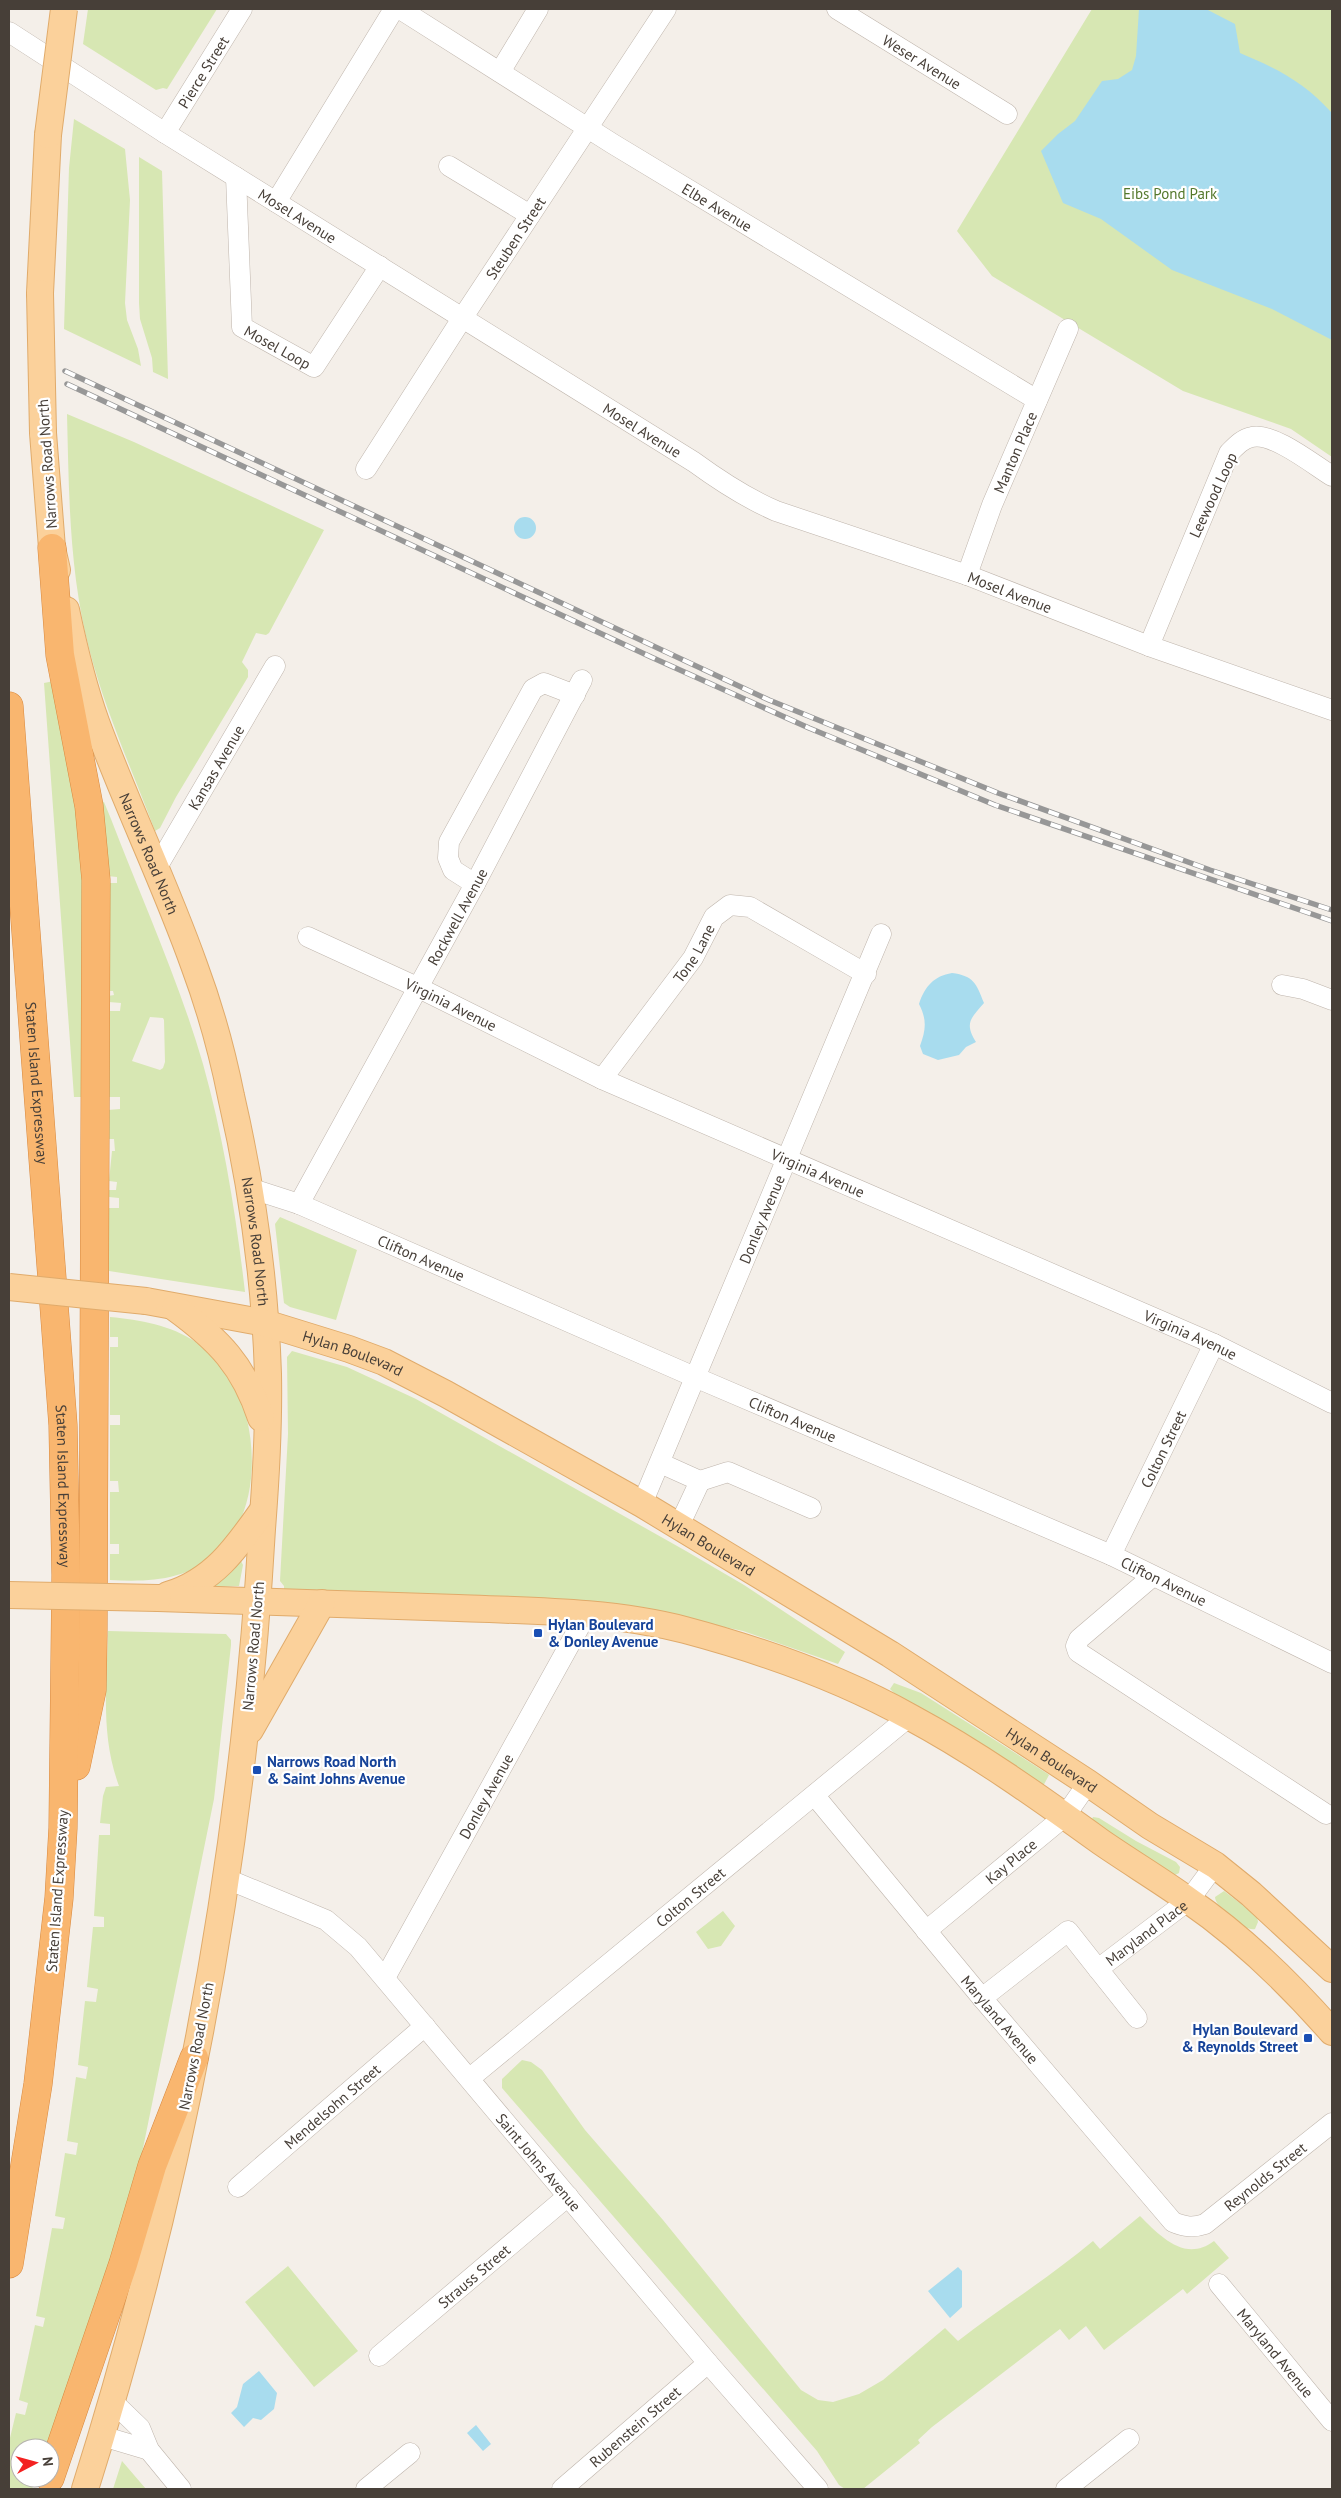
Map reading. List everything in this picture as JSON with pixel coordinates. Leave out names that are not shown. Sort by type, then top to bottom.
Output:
[{"type":"highway","points":[[52,548],[60,655],[89,806],[95,861],[97,920],[92,1690],[63,1828]]},
{"type":"highway","name":"Staten Island Expressway","points":[[9,706],[63,1425],[66,1575],[63,1828],[55,1936],[43,2051],[9,2264]]},
{"type":"highway","points":[[60,2449],[123,2264],[152,2166],[194,2058]]},
{"type":"main road","name":"Narrows Road North","points":[[64,9],[48,135],[40,294],[43,433],[52,548],[85,689],[193,960],[212,1020],[232,1099],[249,1188],[265,1323],[268,1382],[264,1510],[258,1601],[244,1741],[226,1879],[194,2058],[162,2210],[112,2401],[85,2489]]},
{"type":"main road","name":"Hylan Boulevard","points":[[9,1287],[158,1303],[265,1323],[350,1349],[384,1362],[446,1394],[642,1504],[890,1654],[1088,1783],[1150,1826],[1215,1866],[1287,1926],[1332,1969]]},
{"type":"main road","points":[[158,1303],[201,1327],[234,1360],[249,1386],[267,1436]]},
{"type":"main road","points":[[158,1598],[182,1591],[208,1576],[229,1557],[264,1510]]},
{"type":"main road","points":[[9,1595],[322,1603],[586,1615],[654,1624],[709,1637],[792,1665],[865,1694],[910,1716],[958,1745],[1065,1816],[1129,1862],[1189,1900],[1258,1954],[1332,2032]]},
{"type":"main road","points":[[244,1741],[322,1603]]},
{"type":"street","name":"Pierce Street","points":[[165,133],[242,9]]},
{"type":"street","points":[[276,202],[394,9]]},
{"type":"street","name":"Elbe Avenue","points":[[400,9],[588,129],[1037,400]]},
{"type":"street","points":[[500,72],[538,9]]},
{"type":"street","name":"Steuben Street","points":[[366,469],[463,317],[666,9]]},
{"type":"street","name":"Weser Avenue","points":[[837,9],[1007,114]]},
{"type":"street","name":"Mosel Avenue","points":[[9,32],[165,133],[463,317],[694,462],[731,489],[752,501],[776,511],[967,575],[1149,646],[1332,710]]},
{"type":"street","points":[[449,166],[530,215]]},
{"type":"street","name":"Mosel Loop","points":[[236,177],[242,327],[314,367],[380,266]]},
{"type":"street","name":"Manton Place","points":[[967,575],[992,505],[1068,329]]},
{"type":"street","name":"Leewood Loop","points":[[1149,646],[1229,453],[1239,443],[1252,437],[1266,438],[1280,443],[1332,476]]},
{"type":"street","name":"Kansas Avenue","points":[[156,870],[275,666]]},
{"type":"street","name":"Rockwell Avenue","points":[[299,1204],[475,884],[579,688],[544,683],[533,689],[462,816],[449,842],[448,858],[453,870],[475,884]]},
{"type":"street","name":"Tone Lane","points":[[602,1079],[693,958],[714,917],[730,905],[750,907],[866,974]]},
{"type":"street","name":"Donley Avenue","points":[[642,1504],[866,974],[881,934]]},
{"type":"street","name":"Virginia Avenue","points":[[308,937],[417,987],[602,1079],[1214,1344],[1332,1403]]},
{"type":"street","points":[[1282,985],[1303,989],[1332,1000]]},
{"type":"street","name":"Clifton Avenue","points":[[249,1188],[299,1204],[696,1378],[1111,1555],[1332,1663]]},
{"type":"street","name":"Colton Street","points":[[1111,1555],[1214,1344]]},
{"type":"street","points":[[660,1463],[700,1481],[728,1472],[811,1508]]},
{"type":"street","points":[[679,1526],[700,1481]]},
{"type":"street","points":[[1153,1576],[1078,1639],[1076,1646],[1078,1652],[1326,1814]]},
{"type":"street","name":"Donley Avenue","points":[[385,1978],[586,1615]]},
{"type":"street","name":"Colton Street","points":[[470,2078],[910,1716]]},
{"type":"street","name":"Kay Place","points":[[926,1930],[1065,1816],[1088,1783]]},
{"type":"street","name":"Maryland Avenue","points":[[815,1796],[982,1998],[1174,2222],[1184,2226],[1196,2227]]},
{"type":"street","name":"Maryland Place","points":[[982,1998],[1068,1931],[1098,1969],[1189,1900],[1215,1866]]},
{"type":"street","name":"Saint Johns Avenue","points":[[226,1879],[326,1920],[358,1947],[708,2363],[818,2489]]},
{"type":"street","points":[[1098,1969],[1137,2018]]},
{"type":"street","name":"Mendelsohn Street","points":[[238,2187],[425,2026]]},
{"type":"street","name":"Reynolds Street","points":[[1196,2227],[1214,2218],[1332,2123]]},
{"type":"street","name":"Strauss Street","points":[[379,2356],[568,2196]]},
{"type":"street","name":"Maryland Avenue","points":[[1219,2284],[1332,2421]]},
{"type":"street","name":"Rubenstein Street","points":[[562,2489],[708,2363]]},
{"type":"street","points":[[112,2401],[140,2428],[149,2450],[181,2489]]},
{"type":"street","points":[[102,2436],[149,2450]]},
{"type":"street","points":[[1066,2489],[1129,2439]]},
{"type":"street","points":[[366,2489],[410,2452]]},
{"type":"green space","points":[[88,9],[217,9],[167,89],[156,90],[83,44]]},
{"type":"green space","name":"Eibs Pond Park","points":[[1092,9],[1332,9],[1332,457],[1291,429],[1183,391],[992,276],[957,231]]},
{"type":"green space","points":[[74,119],[125,149],[130,200],[125,303],[127,320],[138,349],[141,366],[64,329],[69,168]]},
{"type":"green space","points":[[139,157],[162,171],[168,379],[153,372],[152,358],[140,319]]},
{"type":"green space","points":[[67,414],[134,442],[324,530],[269,633],[266,635],[256,633],[242,662],[248,670],[248,677],[176,797],[160,828],[155,831],[96,675],[83,623],[71,534]]},
{"type":"green space","points":[[54,681],[77,806],[82,865],[81,1097],[74,1097],[44,683]]},
{"type":"green space","points":[[100,801],[104,802],[160,941],[183,1002],[203,1064],[217,1120],[228,1177],[238,1234],[245,1292],[109,1271],[109,1208],[119,1208],[119,1198],[109,1197],[109,1190],[116,1190],[117,1182],[109,1181],[112,1151],[115,1151],[114,1139],[108,1139],[108,1110],[120,1109],[120,1097],[108,1097],[108,1011],[120,1011],[121,1003],[109,1002],[108,996],[114,995],[113,991],[109,991],[108,883],[117,883],[117,877],[107,876]],"holes":[[[150,1017],[163,1018],[165,1062],[163,1068],[160,1070],[132,1061]]]},
{"type":"green space","points":[[280,1217],[357,1250],[336,1320],[290,1307],[284,1303],[275,1224]]},
{"type":"green space","points":[[110,1317],[166,1327],[186,1336],[206,1349],[220,1362],[231,1377],[247,1420],[252,1468],[249,1492],[243,1515],[232,1535],[217,1553],[193,1569],[166,1578],[138,1581],[110,1580],[110,1554],[119,1554],[119,1544],[110,1544],[110,1492],[119,1492],[118,1481],[110,1481],[110,1425],[120,1425],[120,1415],[110,1415],[110,1347],[118,1347],[118,1337],[110,1337]]},
{"type":"green space","points":[[292,1351],[347,1367],[416,1399],[744,1585],[845,1652],[838,1664],[743,1631],[696,1621],[284,1590],[284,1586],[280,1581],[288,1434],[287,1357]]},
{"type":"green space","points":[[241,1561],[243,1565],[239,1586],[214,1587]]},
{"type":"green space","points":[[108,1631],[226,1634],[231,1640],[214,1799],[140,2163],[123,2223],[49,2438],[10,2438],[10,2488],[32,2489],[9,2489],[9,2442],[16,2413],[25,2415],[28,2403],[19,2400],[35,2325],[43,2327],[45,2318],[36,2316],[52,2228],[63,2229],[65,2218],[55,2216],[65,2153],[76,2155],[78,2143],[67,2141],[76,2077],[86,2079],[88,2067],[78,2065],[85,2001],[96,2002],[98,1989],[87,1987],[93,1927],[104,1927],[104,1917],[94,1916],[99,1835],[110,1835],[110,1824],[100,1823],[106,1787],[119,1786],[109,1748],[106,1690]]},
{"type":"green space","points":[[894,1683],[921,1693],[1048,1774],[1041,1790],[898,1697],[890,1689]]},
{"type":"green space","points":[[1093,1817],[1099,1818],[1136,1841],[1176,1862],[1180,1867],[1179,1873],[1173,1876],[1091,1821]]},
{"type":"green space","points":[[1224,1891],[1257,1916],[1258,1922],[1255,1929],[1250,1929],[1238,1923],[1220,1907],[1215,1897]]},
{"type":"green space","points":[[723,1911],[735,1926],[721,1946],[708,1949],[696,1932]]},
{"type":"green space","points":[[522,2060],[531,2062],[542,2070],[585,2130],[663,2220],[801,2390],[818,2400],[833,2402],[859,2394],[883,2380],[945,2328],[958,2341],[1093,2241],[1100,2249],[1140,2216],[1174,2244],[1183,2248],[1193,2249],[1203,2247],[1214,2241],[1229,2258],[1187,2294],[1183,2289],[1104,2350],[1086,2326],[1069,2340],[1060,2329],[932,2427],[918,2440],[920,2443],[863,2489],[845,2489],[839,2485],[817,2451],[502,2088],[502,2079]]},
{"type":"green space","points":[[288,2266],[358,2351],[314,2387],[245,2302]]},
{"type":"green space","points":[[122,2461],[146,2489],[113,2489]]},
{"type":"water","points":[[1139,9],[1206,9],[1235,24],[1240,53],[1290,77],[1322,102],[1332,113],[1332,340],[1272,309],[1172,270],[1101,219],[1063,203],[1041,151],[1075,121],[1102,81],[1118,79],[1132,70],[1136,56]]},
{"type":"water","points":[[525,517],[533,520],[536,528],[533,536],[525,539],[517,536],[514,528],[517,520]]},
{"type":"water","points":[[952,973],[970,979],[979,990],[984,1003],[973,1017],[970,1025],[970,1030],[976,1042],[966,1047],[959,1055],[938,1060],[923,1054],[920,1046],[925,1025],[919,1004],[927,987],[935,979]]},
{"type":"water","points":[[958,2267],[962,2271],[962,2307],[950,2318],[928,2291]]},
{"type":"water","points":[[259,2371],[277,2393],[274,2409],[261,2420],[253,2418],[244,2427],[231,2413],[237,2407],[243,2384]]},
{"type":"water","points":[[476,2425],[491,2444],[483,2451],[467,2433]]},
{"type":"railway","points":[[65,371],[769,700],[998,793],[1210,870],[1332,910]]},
{"type":"railway","points":[[67,384],[651,657],[809,728],[995,805],[1332,921]]},
{"type":"place","name":"Hylan Boulevard & Donley Avenue","points":[[538,1633]]},
{"type":"place","name":"Narrows Road North & Saint Johns Avenue","points":[[257,1770]]},
{"type":"place","name":"Hylan Boulevard & Reynolds Street","points":[[1308,2038]]}]
